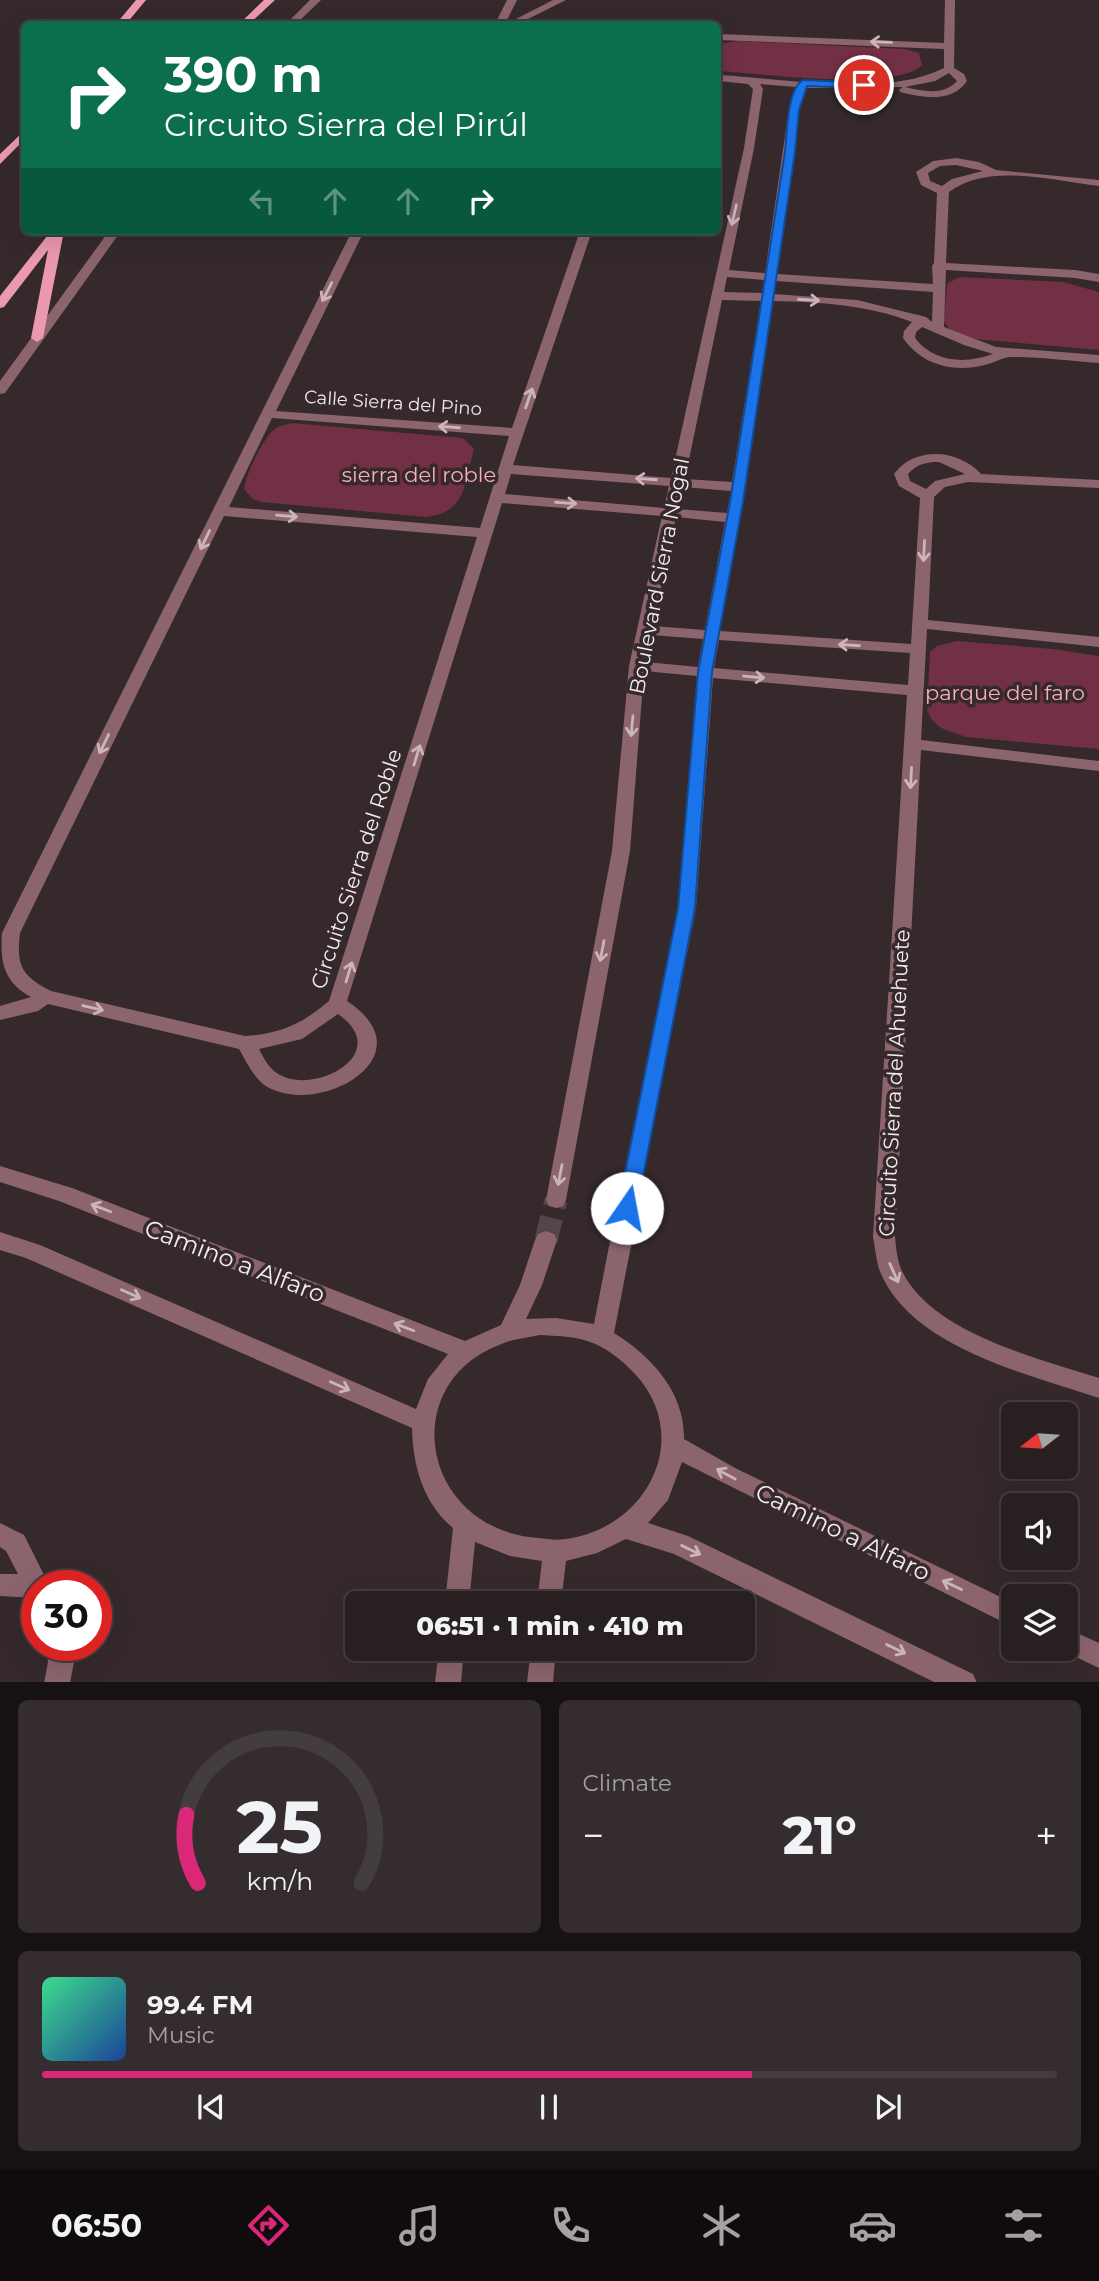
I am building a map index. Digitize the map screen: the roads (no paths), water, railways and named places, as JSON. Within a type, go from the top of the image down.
[{"type":"main road","points":[[124,21],[141,0]]},
{"type":"main road","points":[[247,21],[270,0]]},
{"type":"main road","points":[[0,161],[21,137]]},
{"type":"main road","points":[[0,304],[55,235]]},
{"type":"main road","points":[[37,338],[57,235]]},
{"type":"street","points":[[294,21],[316,0]]},
{"type":"street","points":[[502,21],[512,0]]},
{"type":"street","points":[[517,21],[561,0]]},
{"type":"street","points":[[949,69],[950,0]]},
{"type":"street","points":[[721,37],[949,46]]},
{"type":"street","points":[[721,78],[894,86],[929,94],[953,91],[962,81],[960,76],[949,69]]},
{"type":"street","points":[[894,86],[929,80],[949,69]]},
{"type":"street","name":"Boulevard Sierra Nogal","points":[[555,1200],[621,851],[637,666],[749,148],[758,89],[751,80]]},
{"type":"street","points":[[627,1208],[687,908],[705,672],[738,487],[794,110],[803,83]]},
{"type":"street","points":[[943,191],[925,183],[922,172],[927,167],[956,162],[978,165],[993,173]]},
{"type":"street","points":[[937,327],[943,191],[959,178],[993,173],[1099,183]]},
{"type":"street","points":[[0,390],[113,235]]},
{"type":"street","name":"Circuito Sierra del Roble","points":[[356,235],[6,934],[11,971],[25,986],[46,997],[245,1043],[270,1043],[290,1038],[313,1026],[337,1004],[517,432],[585,235]]},
{"type":"street","points":[[938,266],[1075,274],[1099,278]]},
{"type":"street","points":[[721,273],[893,288],[937,288]]},
{"type":"street","points":[[716,296],[767,297],[876,307],[922,320],[963,340],[1007,352],[1099,359]]},
{"type":"street","points":[[922,320],[910,331],[909,338],[920,352],[931,357],[973,364],[998,358],[1007,352]]},
{"type":"street","name":"Calle Sierra del Pino","points":[[266,414],[517,432]]},
{"type":"street","points":[[976,479],[971,470],[960,463],[937,459],[915,461],[901,474],[904,483],[927,496],[940,484],[976,479],[1099,484]]},
{"type":"street","points":[[506,469],[738,487]]},
{"type":"street","name":"Circuito Sierra del Ahuehuete","points":[[927,496],[884,1237],[890,1269],[906,1297],[930,1320],[958,1337],[1099,1388]]},
{"type":"street","points":[[498,498],[733,518]]},
{"type":"street","points":[[219,511],[487,533]]},
{"type":"street","points":[[920,624],[1099,642]]},
{"type":"street","points":[[644,630],[918,649]]},
{"type":"street","points":[[637,666],[915,691]]},
{"type":"street","points":[[913,744],[1099,765]]},
{"type":"street","points":[[0,1013],[31,1006],[46,997]]},
{"type":"street","points":[[245,1043],[260,1069],[273,1080],[290,1087],[310,1088],[330,1084],[348,1075],[362,1061],[367,1045],[365,1030],[355,1016],[337,1004]]},
{"type":"street","name":"Camino a Alfaro","points":[[0,1174],[65,1194],[468,1352]]},
{"type":"street","points":[[509,1332],[531,1285],[546,1240]]},
{"type":"street","points":[[0,1241],[32,1251],[422,1422]]},
{"type":"street","points":[[602,1337],[620,1246]]},
{"type":"street","points":[[550,1327],[571,1328],[602,1337],[633,1355],[657,1381],[671,1412],[675,1446],[668,1477],[652,1504],[627,1528],[593,1544],[555,1551],[507,1545],[465,1524],[443,1502],[429,1476],[422,1450],[422,1422],[431,1395],[446,1371],[468,1352],[487,1340],[509,1332],[550,1327]]},
{"type":"street","name":"Camino a Alfaro","points":[[675,1446],[727,1475],[1001,1609]]},
{"type":"street","points":[[458,1591],[465,1524]]},
{"type":"street","points":[[627,1528],[679,1544],[964,1682]]},
{"type":"street","points":[[0,1534],[15,1543],[28,1570]]},
{"type":"street","points":[[550,1591],[555,1551]]},
{"type":"street","points":[[0,1585],[21,1586]]},
{"type":"street","points":[[1078,1646],[1099,1656]]},
{"type":"street","points":[[57,1682],[61,1661]]},
{"type":"street","points":[[448,1682],[450,1661]]},
{"type":"street","points":[[540,1682],[542,1661]]},
{"type":"tunnel","points":[[546,1240],[556,1200]]},
{"type":"tunnel","points":[[620,1246],[627,1208]]},
{"type":"park label","name":"sierra del roble","points":[[419,474]]},
{"type":"park label","name":"parque del faro","points":[[1005,692]]}]
